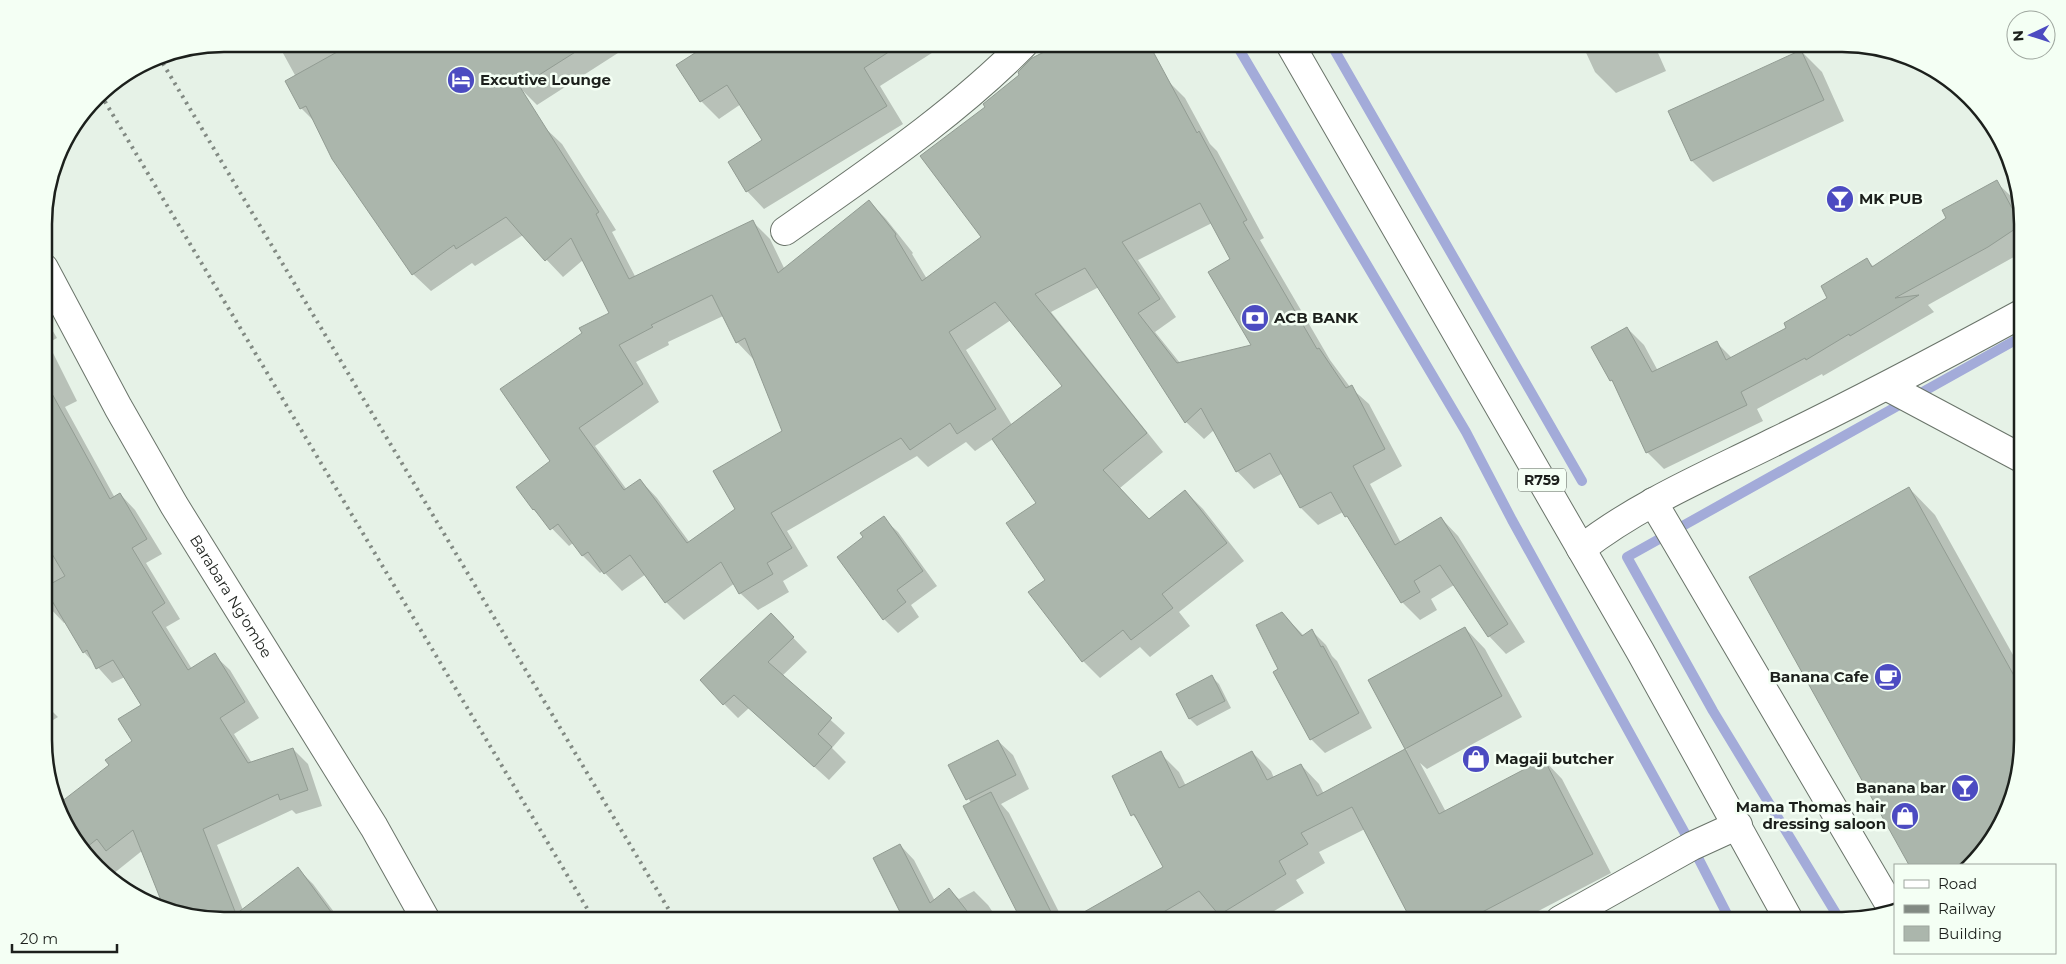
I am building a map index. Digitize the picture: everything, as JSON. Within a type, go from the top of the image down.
[{"type":"street","points":[[785,231],[878,166],[952,110],[1015,52]]},
{"type":"street","name":"R759","points":[[1295,52],[1581,548],[1738,825],[1784,911]]},
{"type":"street","name":"Barabara Ng'ombe","points":[[53,285],[118,407],[174,505],[374,827],[421,912]]},
{"type":"street","points":[[1581,548],[1608,528],[1653,502],[1888,387],[2014,318]]},
{"type":"street","points":[[1888,387],[2014,454]]},
{"type":"street","points":[[1653,502],[1890,905]]},
{"type":"street","points":[[1576,911],[1692,846],[1738,825]]},
{"type":"building","points":[[337,52],[575,52],[520,87],[599,212],[596,214],[629,279],[753,220],[778,273],[869,200],[896,234],[895,236],[922,281],[981,237],[920,156],[985,107],[983,104],[1019,75],[1018,72],[1032,58],[1044,52],[1153,52],[1247,220],[1243,222],[1317,349],[1319,348],[1346,388],[1352,385],[1385,449],[1353,466],[1395,545],[1441,517],[1508,624],[1488,637],[1440,565],[1414,581],[1420,592],[1401,603],[1331,492],[1300,508],[1270,453],[1236,472],[1201,408],[1185,423],[1085,268],[1035,294],[1147,433],[1103,470],[1149,519],[1185,490],[1227,543],[1162,594],[1173,608],[1131,640],[1123,630],[1082,662],[1028,592],[1045,580],[1006,523],[1036,503],[992,439],[1062,386],[995,302],[949,332],[996,409],[957,434],[950,423],[910,450],[901,438],[771,513],[792,548],[767,563],[773,574],[739,594],[721,562],[665,603],[630,555],[604,574],[588,552],[582,556],[558,524],[550,530],[516,487],[550,461],[500,389],[582,333],[579,328],[609,313],[571,238],[545,261],[506,217],[456,249],[454,245],[412,275],[332,159],[306,106],[300,109],[285,81]],"holes":[[[1200,203],[1230,259],[1208,272],[1251,345],[1177,363],[1138,313],[1160,299],[1122,242]],[[712,295],[736,343],[745,338],[782,431],[713,471],[735,509],[687,543],[640,479],[624,490],[579,428],[643,384],[619,345],[653,327],[651,325]]]},
{"type":"building","points":[[696,52],[889,52],[864,68],[887,106],[746,192],[728,162],[762,140],[727,85],[700,102],[676,65]]},
{"type":"building","points":[[1797,52],[1802,52],[1824,100],[1691,161],[1668,111]]},
{"type":"building","points":[[1997,180],[2013,209],[2014,230],[1988,247],[1895,298],[1919,295],[1806,360],[1805,358],[1741,392],[1747,405],[1646,453],[1612,380],[1610,381],[1591,347],[1627,327],[1652,372],[1717,341],[1726,360],[1786,328],[1784,323],[1827,298],[1821,286],[1867,258],[1872,267],[1946,218],[1942,210]]},
{"type":"building","points":[[53,395],[110,499],[120,493],[147,539],[132,548],[165,603],[152,612],[188,670],[215,653],[245,702],[220,718],[248,763],[293,748],[308,790],[280,800],[278,794],[203,829],[235,912],[202,910],[180,906],[160,898],[133,830],[106,851],[97,839],[89,845],[76,826],[64,800],[109,765],[105,760],[132,741],[118,719],[141,705],[113,660],[96,669],[87,650],[83,653],[52,601],[52,583],[65,576],[52,554]]},
{"type":"building","points":[[1909,487],[2014,676],[2014,740],[2008,784],[1990,826],[1978,844],[1960,864],[1908,864],[1749,577]]},
{"type":"building","points":[[884,516],[923,571],[897,590],[906,602],[883,620],[837,557],[863,537],[860,533]]},
{"type":"building","points":[[1282,612],[1302,636],[1312,629],[1359,713],[1310,740],[1273,672],[1278,669],[1256,625]]},
{"type":"building","points":[[771,613],[794,637],[768,662],[832,718],[818,734],[832,747],[814,767],[734,695],[723,705],[700,680]]},
{"type":"building","points":[[1465,627],[1502,696],[1405,749],[1368,680]]},
{"type":"building","points":[[1212,675],[1225,701],[1189,719],[1176,694]]},
{"type":"building","points":[[998,740],[1016,775],[966,800],[948,765]]},
{"type":"building","points":[[1405,749],[1439,814],[1544,759],[1593,854],[1484,911],[1406,911],[1352,807],[1301,833],[1308,844],[1279,861],[1286,874],[1225,911],[1216,911],[1199,891],[1164,911],[1085,911],[1163,867],[1134,814],[1131,816],[1112,776],[1161,751],[1179,788],[1252,751],[1267,780],[1301,764],[1317,796]]},
{"type":"building","points":[[991,792],[1051,911],[1017,912],[963,806]]},
{"type":"building","points":[[900,844],[930,903],[949,888],[967,912],[900,912],[873,858]]},
{"type":"building","points":[[298,867],[331,912],[239,912]]},
{"type":"waterway","points":[[1241,52],[1466,432],[1512,520],[1692,846],[1725,911]]},
{"type":"waterway","points":[[1336,52],[1582,481]]},
{"type":"waterway","points":[[1835,911],[1713,711],[1627,557],[2014,341]]},
{"type":"railway","points":[[163,64],[670,912]]},
{"type":"railway","points":[[105,101],[589,912]]},
{"type":"place","name":"Excutive Lounge","points":[[461,80]]},
{"type":"place","name":"MK PUB","points":[[1840,199]]},
{"type":"place","name":"ACB BANK","points":[[1255,318]]},
{"type":"place","name":"Banana Cafe","points":[[1888,677]]},
{"type":"place","name":"Magaji butcher","points":[[1476,759]]},
{"type":"place","name":"Banana bar","points":[[1965,788]]},
{"type":"place","name":"Mama Thomas hair dressing saloon","points":[[1905,816]]}]
